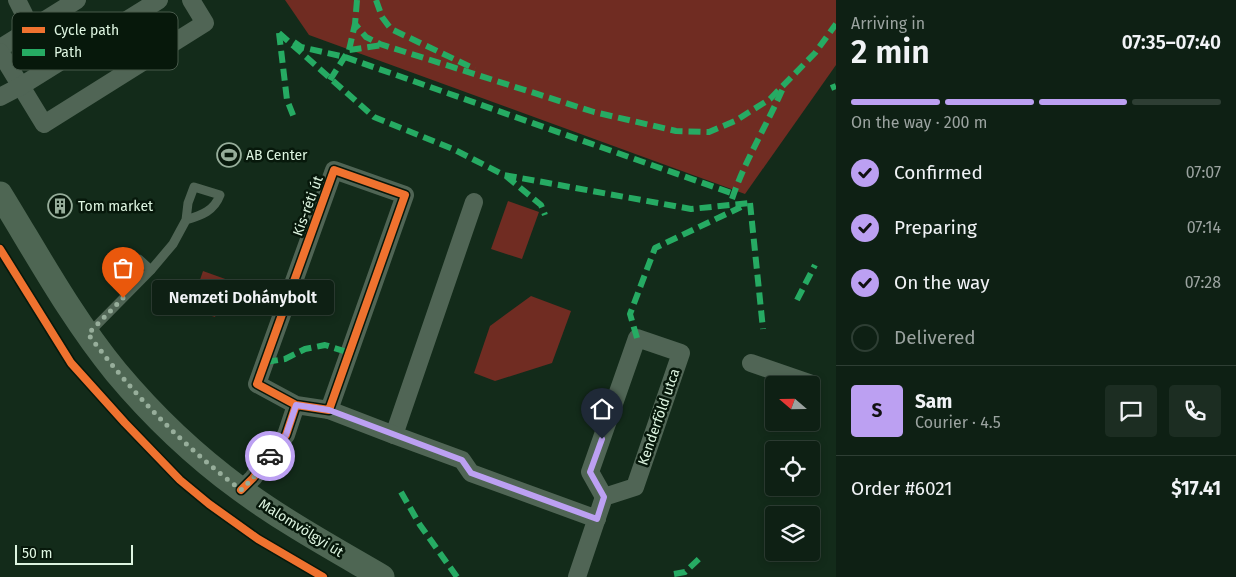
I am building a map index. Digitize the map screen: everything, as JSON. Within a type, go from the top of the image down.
[{"type":"main road","name":"Malomvölgyi út","points":[[0,194],[64,299],[88,334],[117,372],[169,429],[241,490],[287,521],[382,577]]},
{"type":"street","points":[[58,12],[77,0]]},
{"type":"street","points":[[141,12],[160,0]]},
{"type":"street","points":[[178,40],[205,23],[191,0]]},
{"type":"street","points":[[0,48],[12,41]]},
{"type":"street","points":[[0,52],[44,124],[130,70]]},
{"type":"street","points":[[0,97],[47,70]]},
{"type":"street","name":"Kis-réti út","points":[[334,170],[405,195],[329,410],[296,405],[257,384],[334,170]]},
{"type":"street","points":[[394,435],[474,202]]},
{"type":"street","name":"Kenderföld utca","points":[[637,338],[681,353],[635,487],[604,497],[590,472],[637,338]]},
{"type":"street","points":[[751,363],[789,376]]},
{"type":"street","points":[[241,490],[253,478],[286,435],[296,405]]},
{"type":"street","points":[[329,410],[462,460],[471,473],[571,514],[597,519]]},
{"type":"street","points":[[577,577],[604,497]]},
{"type":"lane","points":[[88,334],[151,270],[173,244],[186,220]]},
{"type":"lane","points":[[140,259],[151,270]]},
{"type":"shaded area","points":[[285,0],[836,0],[836,65],[745,194],[309,35]]},
{"type":"shaded area","points":[[508,201],[539,212],[522,259],[491,249]]},
{"type":"shaded area","points":[[203,271],[228,280],[215,317],[190,309]]},
{"type":"shaded area","points":[[531,296],[571,311],[552,363],[495,381],[474,373],[490,326]]},
{"type":"marked path","points":[[357,0],[355,24],[366,37],[380,44],[594,112],[676,131],[709,132],[735,121],[770,99],[815,53],[836,24]]},
{"type":"marked path","points":[[376,0],[382,17],[391,29],[475,69]]},
{"type":"marked path","points":[[349,50],[355,24]]},
{"type":"marked path","points":[[279,33],[374,117],[453,149],[504,175],[691,209],[750,203]]},
{"type":"marked path","points":[[279,33],[287,100],[295,120]]},
{"type":"marked path","points":[[294,42],[301,47],[345,57],[734,194]]},
{"type":"marked path","points":[[330,80],[349,50],[383,45]]},
{"type":"marked path","points":[[831,88],[836,86]]},
{"type":"marked path","points":[[732,199],[743,170],[783,88]]},
{"type":"marked path","points":[[506,176],[541,205],[545,215]]},
{"type":"marked path","points":[[750,203],[763,329]]},
{"type":"marked path","points":[[637,338],[630,314],[655,248],[741,207]]},
{"type":"marked path","points":[[797,300],[815,265]]},
{"type":"marked path","points":[[266,362],[285,359],[305,349],[325,345],[350,353]]},
{"type":"marked path","points":[[401,492],[420,525],[457,577]]},
{"type":"marked path","points":[[674,574],[685,572],[700,558]]},
{"type":"cycle path","points":[[241,490],[253,478],[286,435],[296,405],[257,384],[334,170],[405,195],[329,410],[296,405]]},
{"type":"cycle path","points":[[0,249],[71,363],[180,480],[209,504],[258,539],[323,577]]},
{"type":"way so far","points":[[123,298],[88,334],[117,372],[169,429],[241,490],[270,456]]},
{"type":"place","name":"AB Center","points":[[229,155]]},
{"type":"place","name":"Tom market","points":[[60,206]]},
{"type":"place","name":"Nemzeti Dohánybolt","points":[[123,298]]},
{"type":"route","points":[[270,456],[286,435],[296,405],[329,410],[462,460],[471,473],[597,519],[604,497],[590,472],[602,439]]}]
